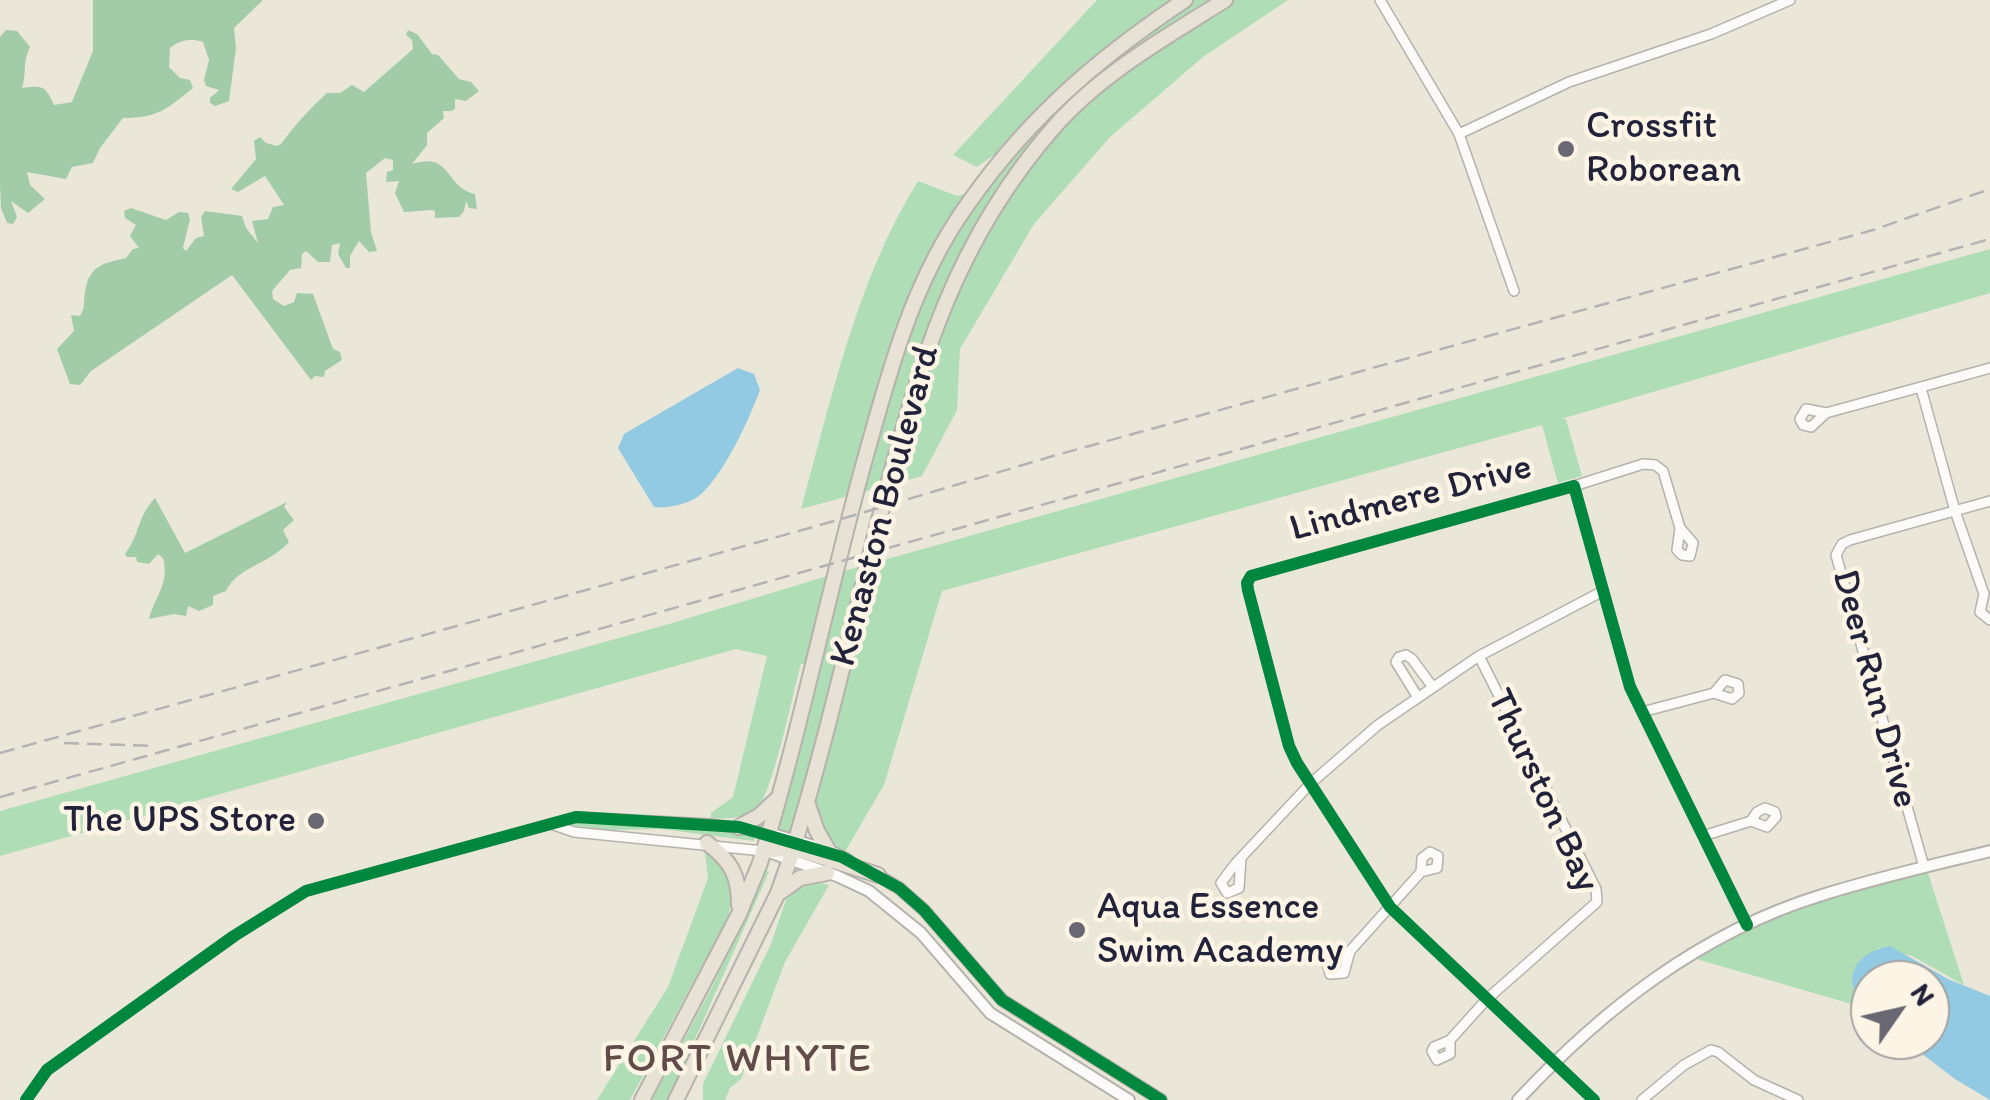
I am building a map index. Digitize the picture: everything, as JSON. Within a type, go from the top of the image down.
[{"type":"main road","name":"Kenaston Boulevard","points":[[642,1100],[739,914],[769,833],[889,367],[926,277],[956,222],[1019,137],[1064,90],[1185,0]]},
{"type":"main road","name":"Kenaston Boulevard","points":[[676,1100],[778,893],[793,850],[918,372],[954,280],[987,218],[1056,124],[1096,88],[1168,35],[1225,0]]},
{"type":"main road","points":[[738,826],[760,816],[777,798]]},
{"type":"main road","points":[[807,802],[816,832],[828,850]]},
{"type":"main road","points":[[707,843],[734,868],[739,914]]},
{"type":"main road","points":[[763,850],[793,850],[878,876]]},
{"type":"main road","points":[[778,893],[800,878],[827,872]]},
{"type":"street","points":[[1380,0],[1459,134],[1514,291]]},
{"type":"street","points":[[1459,134],[1570,82],[1711,34],[1790,0]]},
{"type":"street","points":[[1826,413],[1990,368]]},
{"type":"street","points":[[1921,388],[1955,511],[1987,596],[1980,612],[1990,620]]},
{"type":"street","points":[[1574,486],[1643,464],[1655,465],[1665,476],[1680,528]]},
{"type":"street","name":"Lindmere Drive","points":[[1311,783],[1296,763],[1284,729],[1248,590],[1251,576],[1574,486],[1630,688],[1748,925]]},
{"type":"street","name":"Deer Run Drive","points":[[1924,868],[1836,555],[1842,544],[1850,540],[1990,501]]},
{"type":"street","points":[[1241,858],[1311,783],[1417,696],[1479,656],[1603,590]]},
{"type":"street","name":"Thurston Bay","points":[[1479,656],[1598,895],[1596,905],[1487,999]]},
{"type":"street","points":[[1417,696],[1398,670],[1399,657],[1412,658],[1432,686]]},
{"type":"street","points":[[1642,712],[1714,693]]},
{"type":"street","points":[[1311,783],[1390,906],[1594,1100]]},
{"type":"street","points":[[26,1100],[47,1070],[234,936],[306,891],[506,833],[576,817],[738,826],[769,833],[827,872],[869,891],[921,934],[990,1013],[1129,1100]]},
{"type":"street","points":[[1703,836],[1751,821]]},
{"type":"street","points":[[551,824],[574,832],[763,850]]},
{"type":"street","points":[[793,850],[828,850],[878,876],[924,910],[1002,1000],[1161,1100]]},
{"type":"street","points":[[1518,1100],[1624,998],[1686,956],[1748,925],[1817,896],[1988,851],[1990,864]]},
{"type":"street","points":[[1350,951],[1421,872]]},
{"type":"street","points":[[1450,1040],[1487,999]]},
{"type":"street","points":[[1642,1100],[1711,1050],[1754,1080],[1798,1100]]},
{"type":"green space","points":[[93,0],[263,0],[234,28],[236,48],[229,101],[215,106],[210,103],[219,90],[206,86],[204,80],[209,60],[203,42],[178,43],[170,48],[169,67],[180,78],[190,80],[193,88],[161,111],[123,118],[93,163],[72,167],[66,179],[27,172],[30,185],[45,199],[28,213],[11,201],[17,217],[13,224],[7,223],[1,208],[0,185],[0,37],[6,30],[17,31],[30,47],[22,88],[42,88],[54,105],[72,102],[93,51]]},
{"type":"green space","points":[[1097,0],[1288,0],[1203,57],[1110,137],[1034,224],[960,349],[957,410],[922,476],[801,509],[862,299],[896,219],[918,181],[957,196],[978,191],[1015,140],[977,167],[953,155]]},
{"type":"green space","points":[[408,30],[417,34],[459,79],[471,82],[479,91],[466,101],[455,99],[455,109],[443,111],[444,118],[427,133],[427,145],[412,164],[425,161],[442,166],[458,185],[475,194],[477,209],[469,208],[466,201],[459,217],[435,218],[432,210],[404,212],[395,193],[399,181],[386,182],[387,172],[393,170],[393,160],[385,158],[366,173],[371,232],[377,251],[369,252],[359,241],[350,256],[350,268],[346,268],[338,254],[340,243],[332,245],[330,262],[318,262],[306,251],[301,268],[290,270],[272,291],[273,299],[284,306],[294,302],[297,293],[313,294],[333,349],[340,352],[342,360],[325,371],[324,377],[311,380],[232,275],[91,371],[80,385],[70,384],[57,349],[74,331],[71,315],[82,313],[90,276],[99,267],[126,258],[139,248],[130,236],[136,225],[125,218],[124,211],[131,208],[166,220],[179,212],[188,213],[183,248],[186,251],[196,238],[204,236],[201,217],[205,211],[242,216],[258,243],[252,221],[268,219],[273,207],[284,205],[265,176],[238,192],[231,189],[256,159],[254,141],[260,137],[266,143],[281,144],[327,93],[340,93],[352,85],[364,92],[413,49],[412,40],[406,35]]},
{"type":"green space","points":[[1990,249],[1990,293],[1561,419],[1566,419],[1582,476],[1558,483],[1542,425],[942,591],[884,785],[842,857],[828,850],[807,804],[796,841],[769,833],[810,665],[801,664],[763,799],[747,814],[711,818],[711,813],[733,797],[767,656],[736,649],[0,856],[0,811]]},
{"type":"green space","points":[[155,498],[185,553],[287,502],[284,507],[294,520],[283,530],[289,542],[238,576],[226,591],[213,596],[213,605],[199,611],[188,606],[186,616],[149,619],[163,582],[163,558],[158,554],[149,564],[125,554]]},
{"type":"green space","points":[[613,820],[739,831],[755,836],[754,841],[661,829],[612,830],[569,825],[577,821]]},
{"type":"green space","points":[[705,853],[722,865],[731,880],[727,919],[630,1100],[597,1100],[668,987],[708,878]]},
{"type":"green space","points":[[1926,867],[1964,985],[1950,977],[1950,960],[1919,960],[1878,948],[1874,960],[1850,960],[1850,1004],[1686,956],[1817,896]]},
{"type":"green space","points":[[766,870],[769,872],[668,1100],[652,1100],[713,985]]},
{"type":"green space","points":[[799,884],[802,887],[829,885],[785,962],[741,1079],[730,1088],[725,1100],[703,1100],[703,1084],[771,944],[787,897]]},
{"type":"water","points":[[738,368],[754,374],[760,390],[727,460],[696,498],[678,505],[654,507],[618,448],[624,434]]},
{"type":"water","points":[[1890,946],[1915,960],[1861,960]]},
{"type":"water","points":[[1950,980],[1990,996],[1990,1100],[1930,1060],[1950,1060]]},
{"type":"railway","points":[[0,753],[1873,230],[1990,189]]},
{"type":"railway","points":[[0,797],[1990,239]]},
{"type":"railway","points":[[64,743],[154,746]]},
{"type":"cycle path","points":[[1594,1100],[1390,907],[1289,746],[1248,590],[1251,576],[1574,486],[1630,687],[1747,925]]},
{"type":"cycle path","points":[[26,1100],[47,1070],[234,936],[306,891],[576,817],[739,827],[842,857],[899,888],[924,910],[1002,1000],[1161,1100]]},
{"type":"place","name":"Crossfit Roborean","points":[[1566,149]]},
{"type":"place","name":"The UPS Store","points":[[316,821]]},
{"type":"place","name":"Aqua Essence Swim Academy","points":[[1077,930]]},
{"type":"district","name":"FORT WHYTE","points":[[738,1060]]}]
